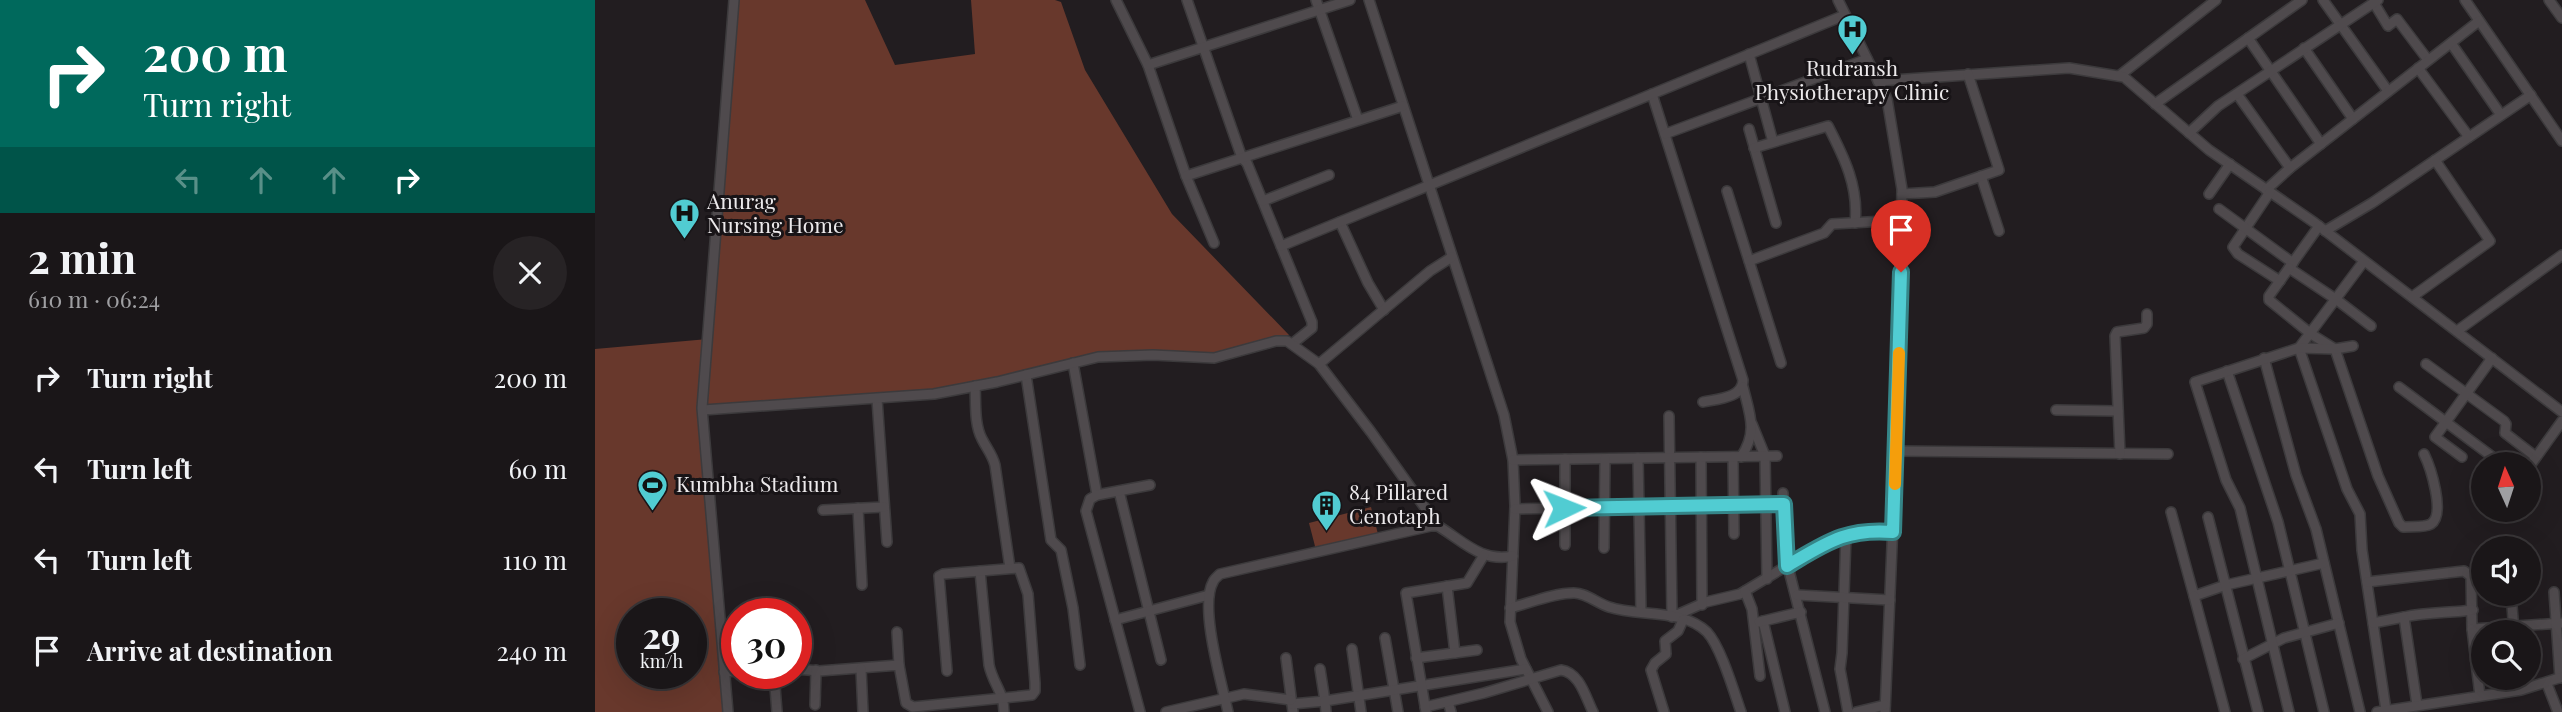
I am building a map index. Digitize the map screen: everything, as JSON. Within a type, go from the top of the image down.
[{"type":"street","points":[[721,635],[703,410],[734,0]]},
{"type":"street","points":[[1116,0],[1148,65],[1186,176],[1214,243]]},
{"type":"street","points":[[1187,0],[1242,158],[1247,163],[1312,322],[1311,328],[1292,344]]},
{"type":"street","points":[[1148,65],[1318,5],[1350,0]]},
{"type":"street","points":[[1369,0],[1504,415],[1513,460],[1515,509],[1510,622],[1528,674],[1548,712]]},
{"type":"street","points":[[1838,0],[1887,99],[1902,194],[1896,451],[1885,709],[1856,712]]},
{"type":"street","points":[[2119,76],[2216,0]]},
{"type":"street","points":[[2155,104],[2302,0]]},
{"type":"street","points":[[2323,0],[2388,91]]},
{"type":"street","points":[[2465,0],[2562,141]]},
{"type":"street","points":[[2549,0],[2562,18]]},
{"type":"street","points":[[2189,133],[2218,106],[2376,2],[2388,26],[2397,19],[2428,60]]},
{"type":"street","points":[[1318,5],[1359,120]]},
{"type":"street","points":[[1281,246],[1845,15]]},
{"type":"street","points":[[2280,281],[2234,251],[2234,244],[2268,191],[2290,168],[2479,21]]},
{"type":"street","points":[[2248,37],[2321,144]]},
{"type":"street","points":[[2451,43],[2501,115]]},
{"type":"street","points":[[2304,48],[2353,119]]},
{"type":"street","points":[[1749,54],[1773,142]]},
{"type":"street","points":[[1665,134],[1867,59]]},
{"type":"street","points":[[1878,81],[2069,68],[2124,77],[2189,133],[2560,407]]},
{"type":"street","points":[[2418,68],[2469,137]]},
{"type":"street","points":[[1902,194],[1935,192],[1999,170],[1968,74]]},
{"type":"street","points":[[1652,94],[1743,380],[1752,424],[1765,456],[1767,579]]},
{"type":"street","points":[[2237,94],[2290,168]]},
{"type":"street","points":[[2424,454],[2431,468],[2437,513],[2429,525],[2403,527],[2378,476],[2335,349],[2271,304],[2269,296],[2322,229],[2435,160],[2531,95]]},
{"type":"street","points":[[1186,176],[1403,106]]},
{"type":"street","points":[[1754,148],[1828,126],[1848,165],[1852,180],[1855,223]]},
{"type":"street","points":[[1749,130],[1776,223]]},
{"type":"street","points":[[2412,297],[2490,241],[2435,160]]},
{"type":"street","points":[[2209,194],[2230,164]]},
{"type":"street","points":[[1262,201],[1329,176]]},
{"type":"street","points":[[1981,176],[1999,232]]},
{"type":"street","points":[[1727,191],[1781,363]]},
{"type":"street","points":[[2219,209],[2371,326]]},
{"type":"street","points":[[1749,261],[1824,233],[1832,224],[1902,220]]},
{"type":"street","points":[[1340,222],[1368,283],[1384,310]]},
{"type":"street","points":[[2457,331],[2562,255]]},
{"type":"street","points":[[1319,364],[1430,271],[1452,257]]},
{"type":"street","points":[[2299,348],[2364,261]]},
{"type":"street","points":[[2120,454],[2115,336],[2117,332],[2144,328],[2147,314]]},
{"type":"street","points":[[703,410],[934,394],[1115,356],[1214,358],[1276,341],[1287,341],[1319,364],[1437,526],[1473,551],[1501,559],[1513,556]]},
{"type":"street","points":[[2289,712],[2240,508],[2226,481],[2195,383],[2299,348],[2335,349],[2353,346]]},
{"type":"street","points":[[2299,348],[2347,489],[2360,514],[2382,711],[2424,707],[2521,690]]},
{"type":"street","points":[[2264,358],[2324,563],[2360,712]]},
{"type":"street","points":[[2462,457],[2435,438],[2492,358]]},
{"type":"street","points":[[1073,363],[1097,495]]},
{"type":"street","points":[[2426,364],[2504,421],[2505,433],[2530,452]]},
{"type":"street","points":[[2227,371],[2235,389],[2258,468],[2268,488],[2324,712]]},
{"type":"street","points":[[1026,375],[1048,526],[1051,540],[1061,550],[1073,608],[1080,665]]},
{"type":"street","points":[[975,386],[981,438],[991,451],[995,465],[1010,568]]},
{"type":"street","points":[[1703,402],[1729,396],[1743,387]]},
{"type":"street","points":[[2399,387],[2486,452]]},
{"type":"street","points":[[877,398],[887,542]]},
{"type":"street","points":[[2056,410],[2118,411]]},
{"type":"street","points":[[1669,416],[1672,617]]},
{"type":"street","points":[[2540,452],[2562,421]]},
{"type":"street","points":[[1734,534],[1733,504],[1737,457],[1751,440],[1752,424]]},
{"type":"street","points":[[1896,451],[2168,454]]},
{"type":"street","points":[[1513,460],[1777,456]]},
{"type":"street","points":[[1701,457],[1702,605]]},
{"type":"street","points":[[1638,458],[1641,612]]},
{"type":"street","points":[[1604,548],[1605,459]]},
{"type":"street","points":[[1565,460],[1565,545]]},
{"type":"street","points":[[1140,712],[1086,511],[1090,499],[1097,495],[1150,485]]},
{"type":"street","points":[[1119,491],[1161,660]]},
{"type":"street","points":[[1783,493],[1787,566],[1797,596],[1825,712]]},
{"type":"street","points":[[1515,509],[1784,504]]},
{"type":"street","points":[[823,510],[884,507]]},
{"type":"street","points":[[858,508],[862,585]]},
{"type":"street","points":[[2171,512],[2224,712]]},
{"type":"street","points":[[2208,517],[2257,712]]},
{"type":"street","points":[[1228,712],[1211,641],[1209,595],[1212,583],[1220,574],[1437,526]]},
{"type":"street","points":[[1672,617],[1745,591],[1828,541],[1869,530],[1893,532]]},
{"type":"street","points":[[1846,535],[1840,669],[1848,712]]},
{"type":"street","points":[[1484,555],[1467,583],[1406,593],[1425,709],[1528,674]]},
{"type":"street","points":[[2194,596],[2226,585],[2324,563]]},
{"type":"street","points":[[897,632],[898,665],[909,706],[1032,695],[1035,691],[1028,594],[1019,568],[943,573],[939,576],[947,671]]},
{"type":"street","points":[[980,571],[989,665],[993,680],[1004,698],[1004,712]]},
{"type":"street","points":[[2367,582],[2464,571],[2471,576],[2472,620]]},
{"type":"street","points":[[1447,586],[1455,653]]},
{"type":"street","points":[[1745,591],[1758,622],[1785,712]]},
{"type":"street","points":[[2541,685],[2561,678],[2559,623],[2554,592]]},
{"type":"street","points":[[1510,608],[1578,593],[1610,607],[1672,617],[1698,625],[1710,635],[1741,712]]},
{"type":"street","points":[[1115,620],[1209,595]]},
{"type":"street","points":[[1797,596],[1890,600]]},
{"type":"street","points":[[2373,623],[2428,612],[2473,610]]},
{"type":"street","points":[[1758,622],[1801,612]]},
{"type":"street","points":[[2403,617],[2424,707]]},
{"type":"street","points":[[1664,712],[1651,670],[1666,654],[1665,641],[1678,631],[1683,620]]},
{"type":"street","points":[[1758,622],[1760,676]]},
{"type":"street","points":[[2243,659],[2273,643],[2339,623]]},
{"type":"street","points":[[2541,625],[2559,623]]},
{"type":"street","points":[[1385,638],[1398,712]]},
{"type":"street","points":[[1352,649],[1360,712]]},
{"type":"street","points":[[1416,658],[1477,650]]},
{"type":"street","points":[[1286,658],[1292,705]]},
{"type":"street","points":[[812,670],[898,665]]},
{"type":"street","points":[[1320,668],[1326,712]]},
{"type":"street","points":[[860,669],[863,712]]},
{"type":"street","points":[[815,705],[816,670]]},
{"type":"street","points":[[1166,712],[1255,694],[1292,705],[1560,670],[1572,673],[1593,712]]},
{"type":"street","points":[[2547,684],[2558,712]]},
{"type":"street","points":[[726,689],[728,712]]},
{"type":"street","points":[[775,689],[777,712]]},
{"type":"street","points":[[2479,690],[2480,696]]},
{"type":"street","points":[[1448,702],[1451,712]]},
{"type":"shaded area","points":[[734,0],[865,0],[895,65],[975,54],[971,0],[1061,2],[1085,70],[1172,214],[1289,335],[1248,350],[1204,359],[1144,353],[913,395],[703,408],[721,627],[721,689],[726,689],[728,712],[595,712],[595,349],[708,339]]},
{"type":"shaded area","points":[[1371,507],[1378,534],[1316,550],[1309,523]]},
{"type":"slow traffic","points":[[1895,484],[1899,353]]},
{"type":"place","name":"Rudransh Physiotherapy Clinic","points":[[1852,56]]},
{"type":"place","name":"Anurag Nursing Home","points":[[684,241]]},
{"type":"place","name":"Kumbha Stadium","points":[[653,512]]},
{"type":"place","name":"84 Pillared Cenotaph","points":[[1326,532]]},
{"type":"route","points":[[1564,508],[1784,504],[1787,566],[1828,541],[1869,530],[1893,532],[1901,272]]}]
